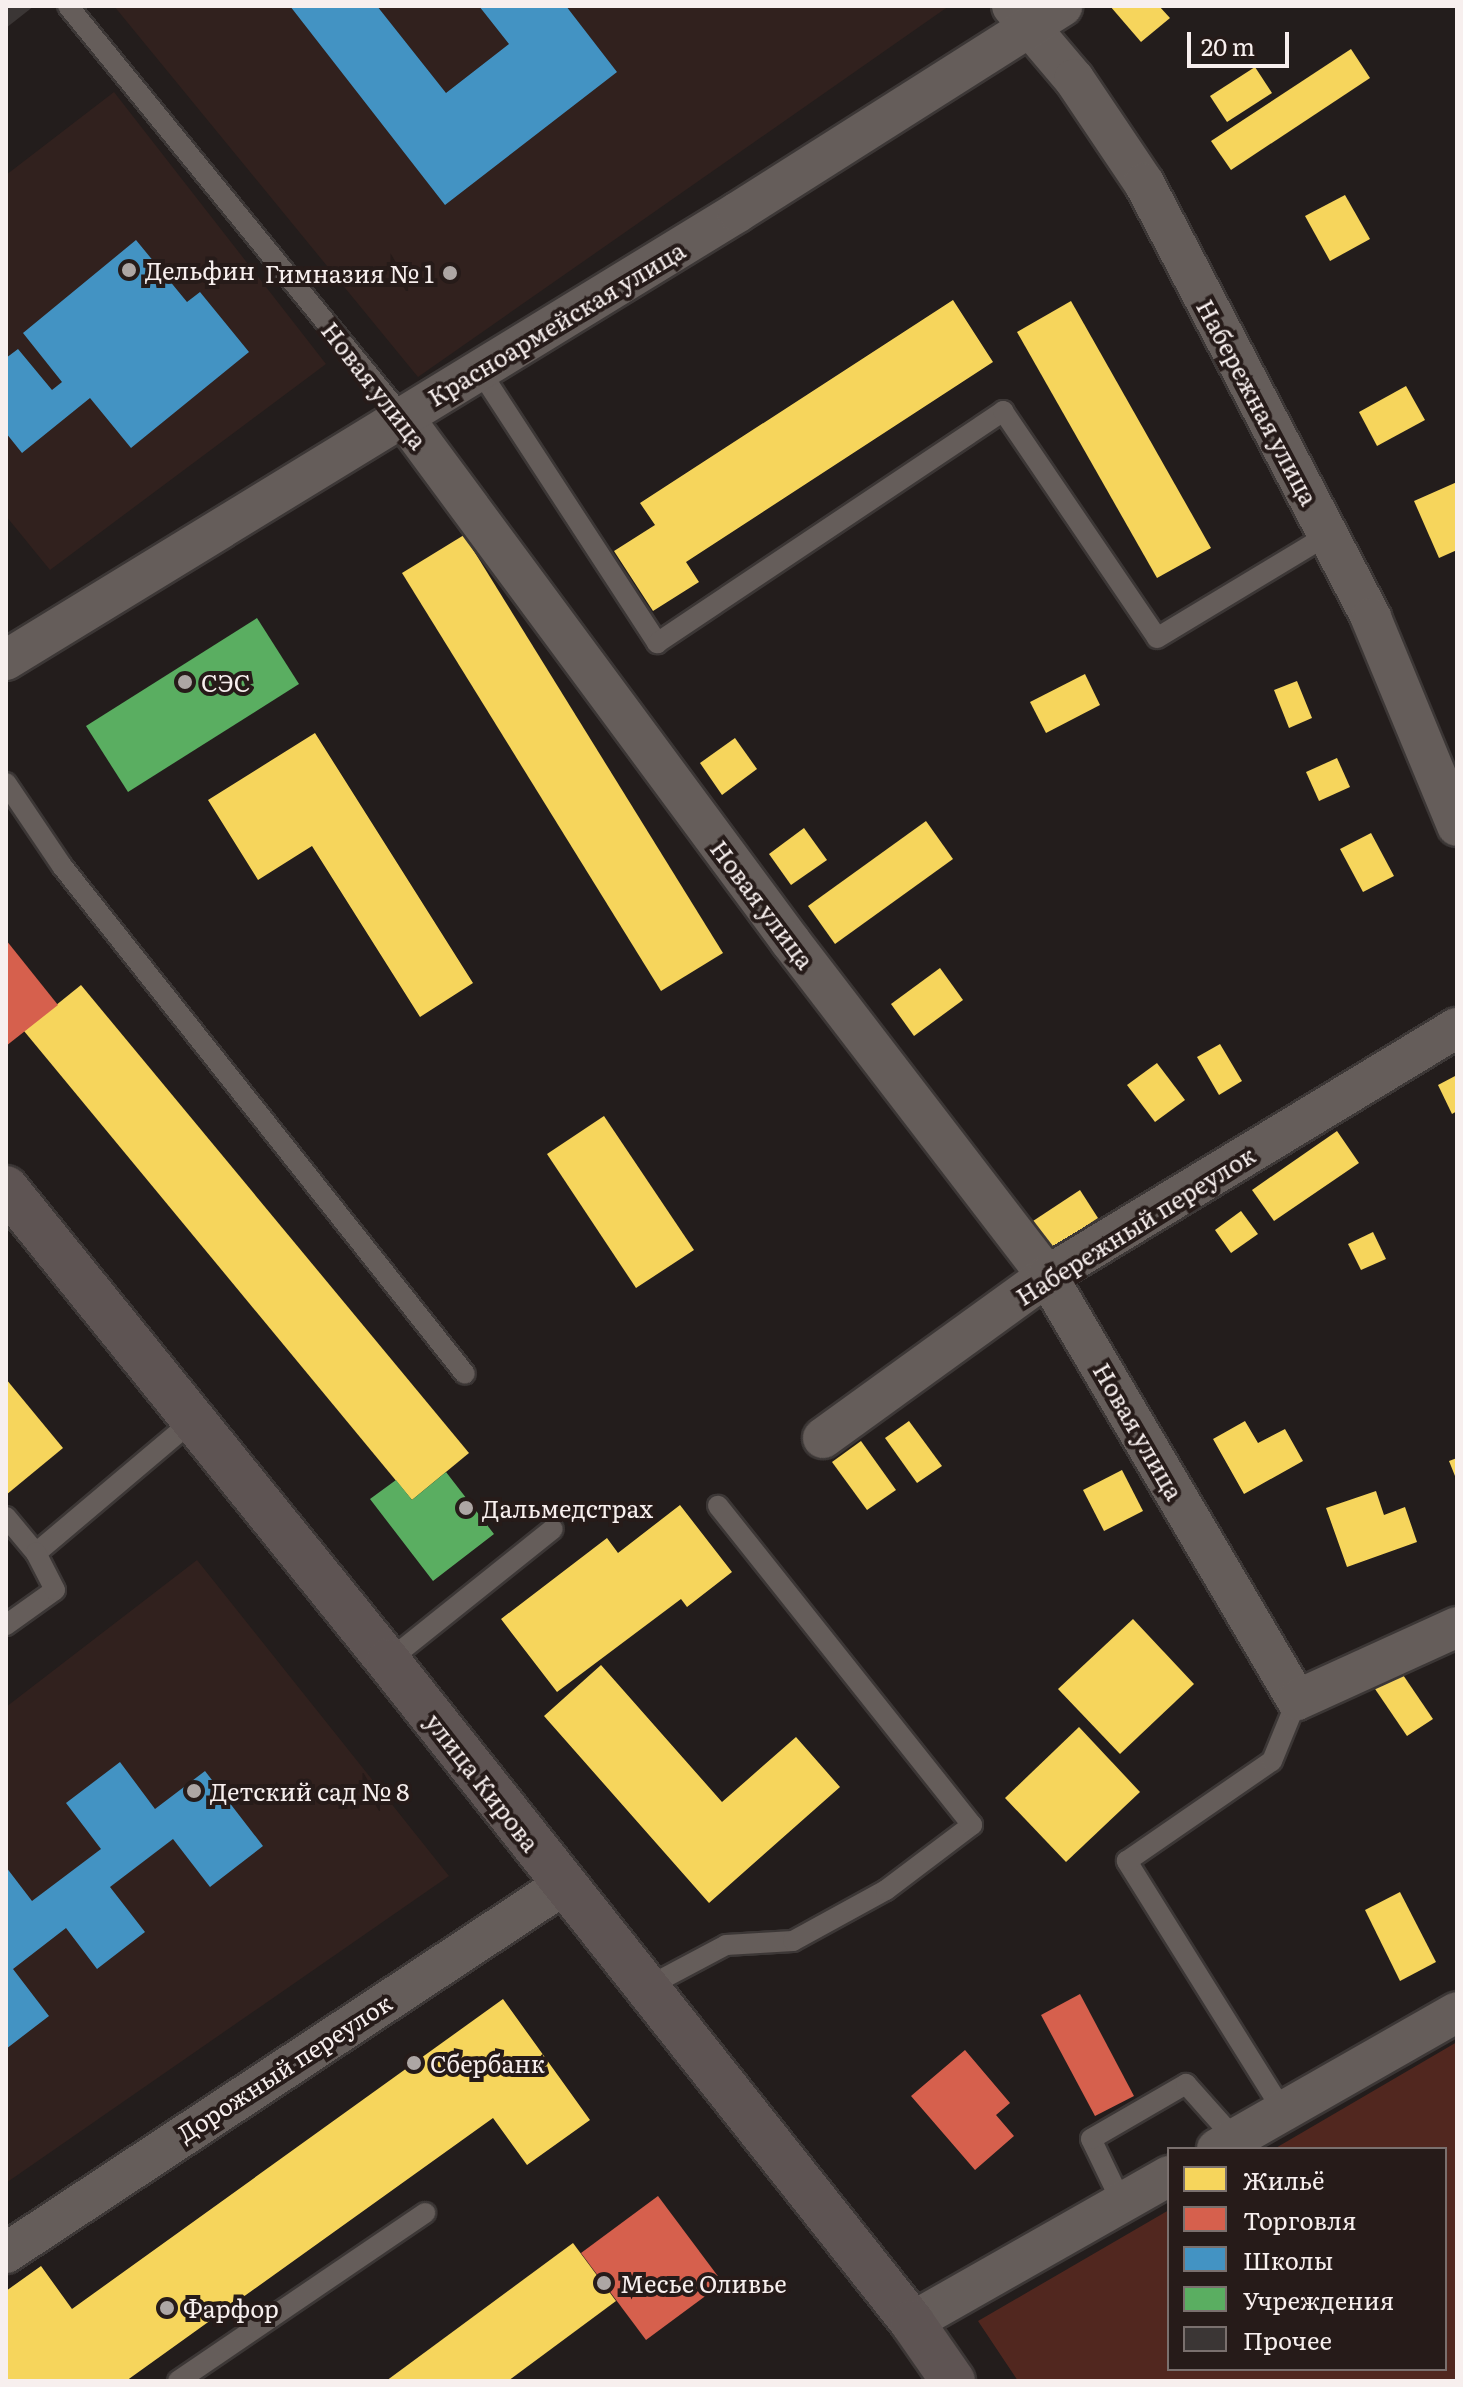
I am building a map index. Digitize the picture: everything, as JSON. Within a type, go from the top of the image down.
[{"type":"main road","name":"улица Кирова","points":[[6,1188],[647,1987],[912,2322],[953,2381]]},
{"type":"street","name":"Красноармейская улица","points":[[6,660],[480,371],[1034,13]]},
{"type":"street","name":"Набережная улица","points":[[1034,13],[1144,183],[1328,535],[1371,618],[1457,826]]},
{"type":"street","name":"Новая улица","points":[[403,417],[791,942],[1047,1276],[1297,1700]]},
{"type":"street","name":"Набережный переулок","points":[[823,1438],[1047,1276],[1457,1028]]},
{"type":"street","points":[[1297,1700],[1457,1627]]},
{"type":"street","name":"Дорожный переулок","points":[[6,2253],[565,1884]]},
{"type":"street","points":[[1226,2144],[1457,2012]]},
{"type":"street","points":[[912,2322],[1167,2177]]},
{"type":"lane","name":"Новая улица","points":[[68,6],[403,417]]},
{"type":"lane","points":[[480,371],[657,643],[1003,411],[1157,638],[1328,535]]},
{"type":"lane","points":[[6,783],[62,866],[465,1374]]},
{"type":"lane","points":[[36,1553],[192,1421]]},
{"type":"lane","points":[[647,1987],[726,1945],[793,1941],[886,1890],[972,1825],[718,1506]]},
{"type":"lane","points":[[6,1517],[36,1553],[55,1590],[6,1625]]},
{"type":"lane","points":[[388,1661],[553,1529]]},
{"type":"lane","points":[[1283,2111],[1127,1861],[1272,1761],[1297,1700]]},
{"type":"lane","points":[[1122,2203],[1091,2139],[1186,2084],[1226,2144]]},
{"type":"lane","points":[[178,2381],[425,2213]]},
{"type":"shaded area","name":"Гимназия № 1","points":[[114,6],[949,6],[418,377]]},
{"type":"shaded area","name":"Дельфин","points":[[114,92],[326,364],[50,570],[6,516],[6,175]]},
{"type":"shaded area","name":"Детский сад № 8","points":[[197,1560],[449,1876],[6,2183],[6,1707]]},
{"type":"shaded area","points":[[1457,2042],[1457,2381],[1018,2381],[978,2321],[1167,2211],[1167,2371],[1447,2371],[1447,2147],[1277,2147]]},
{"type":"building: Жильё","points":[[1110,6],[1159,6],[1170,18],[1141,42]]},
{"type":"building: Жильё","points":[[1351,49],[1370,78],[1231,170],[1211,141]]},
{"type":"building: Жильё","points":[[1255,67],[1272,93],[1227,122],[1210,96]]},
{"type":"building: Жильё","points":[[1345,195],[1370,239],[1330,261],[1305,216]]},
{"type":"building: Жильё","points":[[953,300],[993,362],[686,562],[699,582],[653,611],[614,551],[655,525],[640,503]]},
{"type":"building: Жильё","points":[[1071,301],[1211,548],[1157,578],[1017,332]]},
{"type":"building: Жильё","points":[[1406,386],[1425,420],[1377,446],[1359,412]]},
{"type":"building: Жильё","points":[[1457,482],[1457,550],[1439,558],[1414,501]]},
{"type":"building: Жильё","points":[[464,535],[723,953],[661,991],[402,573]]},
{"type":"building: Жильё","points":[[1085,674],[1100,705],[1046,733],[1030,702]]},
{"type":"building: Жильё","points":[[1297,681],[1312,718],[1289,728],[1274,690]]},
{"type":"building: Жильё","points":[[315,733],[473,983],[420,1017],[312,846],[258,880],[208,800]]},
{"type":"building: Жильё","points":[[735,738],[757,769],[722,795],[700,763]]},
{"type":"building: Жильё","points":[[1337,758],[1350,787],[1319,801],[1306,772]]},
{"type":"building: Жильё","points":[[926,821],[953,859],[835,944],[808,906]]},
{"type":"building: Жильё","points":[[804,828],[827,860],[791,885],[769,854]]},
{"type":"building: Жильё","points":[[1371,833],[1394,876],[1363,892],[1340,849]]},
{"type":"building: Жильё","points":[[940,968],[963,1000],[914,1036],[891,1004]]},
{"type":"building: Жильё","points":[[81,985],[469,1453],[412,1500],[24,1031]]},
{"type":"building: Жильё","points":[[1220,1044],[1242,1081],[1219,1095],[1197,1057]]},
{"type":"building: Жильё","points":[[1157,1063],[1185,1100],[1155,1122],[1127,1085]]},
{"type":"building: Жильё","points":[[1457,1075],[1457,1111],[1452,1114],[1438,1085]]},
{"type":"building: Жильё","points":[[604,1116],[694,1250],[636,1288],[547,1154]]},
{"type":"building: Жильё","points":[[1337,1131],[1359,1163],[1274,1221],[1252,1190]]},
{"type":"building: Жильё","points":[[1080,1190],[1098,1218],[1051,1249],[1033,1221]]},
{"type":"building: Жильё","points":[[1241,1211],[1258,1234],[1231,1253],[1215,1230]]},
{"type":"building: Жильё","points":[[1373,1232],[1386,1259],[1361,1270],[1348,1244]]},
{"type":"building: Жильё","points":[[6,1379],[63,1448],[6,1495]]},
{"type":"building: Жильё","points":[[909,1421],[942,1466],[917,1483],[885,1438]]},
{"type":"building: Жильё","points":[[1245,1421],[1258,1443],[1285,1429],[1303,1461],[1244,1494],[1213,1439]]},
{"type":"building: Жильё","points":[[861,1441],[896,1490],[867,1510],[832,1462]]},
{"type":"building: Жильё","points":[[1457,1458],[1457,1481],[1449,1461]]},
{"type":"building: Жильё","points":[[1122,1470],[1143,1511],[1104,1531],[1083,1490]]},
{"type":"building: Жильё","points":[[1376,1491],[1384,1515],[1405,1507],[1417,1542],[1347,1567],[1326,1508]]},
{"type":"building: Жильё","points":[[680,1505],[732,1572],[687,1607],[681,1599],[557,1692],[501,1619],[607,1538],[618,1553]]},
{"type":"building: Жильё","points":[[1133,1619],[1194,1684],[1120,1754],[1058,1689]]},
{"type":"building: Жильё","points":[[601,1665],[722,1802],[796,1737],[840,1787],[709,1903],[544,1716]]},
{"type":"building: Жильё","points":[[1399,1669],[1433,1719],[1407,1736],[1373,1686]]},
{"type":"building: Жильё","points":[[1079,1727],[1140,1792],[1066,1862],[1005,1798]]},
{"type":"building: Жильё","points":[[1400,1892],[1436,1962],[1400,1981],[1365,1910]]},
{"type":"building: Жильё","points":[[503,1999],[590,2120],[527,2165],[493,2118],[126,2381],[6,2381],[6,2291],[41,2266],[72,2309]]},
{"type":"building: Жильё","points":[[573,2243],[616,2301],[508,2381],[386,2381]]},
{"type":"building: Торговля","points":[[6,940],[58,1005],[6,1046]]},
{"type":"building: Торговля","points":[[1080,1994],[1134,2096],[1095,2116],[1041,2015]]},
{"type":"building: Торговля","points":[[965,2050],[1010,2103],[996,2115],[1014,2136],[975,2170],[911,2096]]},
{"type":"building: Торговля","points":[[658,2196],[723,2283],[646,2340],[581,2253]]},
{"type":"building: Школы","points":[[290,6],[377,6],[446,93],[509,44],[479,6],[566,6],[617,72],[445,205]]},
{"type":"building: Школы","points":[[136,240],[187,302],[200,292],[249,352],[131,448],[90,398],[22,453],[6,433],[6,358],[18,349],[52,390],[62,382],[23,333]]},
{"type":"building: Школы","points":[[120,1762],[155,1809],[205,1771],[263,1846],[210,1887],[173,1839],[110,1887],[145,1932],[97,1969],[66,1928],[13,1969],[49,2016],[6,2049],[6,1867],[32,1901],[101,1849],[66,1803]]},
{"type":"building: Учреждения","points":[[257,618],[299,684],[128,792],[86,726]]},
{"type":"building: Учреждения","points":[[446,1472],[494,1534],[433,1581],[370,1499],[396,1480],[412,1500]]},
{"type":"building: Прочее","points":[[6,6],[34,6],[6,28]]},
{"type":"place","name":"Дельфин","points":[[129,270]]},
{"type":"place","name":"Гимназия № 1","points":[[450,273]]},
{"type":"place","name":"СЭС","points":[[185,682]]},
{"type":"place","name":"Дальмедстрах","points":[[466,1508]]},
{"type":"place","name":"Детский сад № 8","points":[[194,1791]]},
{"type":"place","name":"Сбербанк","points":[[414,2063]]},
{"type":"place","name":"Месье Оливье","points":[[604,2283]]},
{"type":"place","name":"Фарфор","points":[[167,2308]]}]
